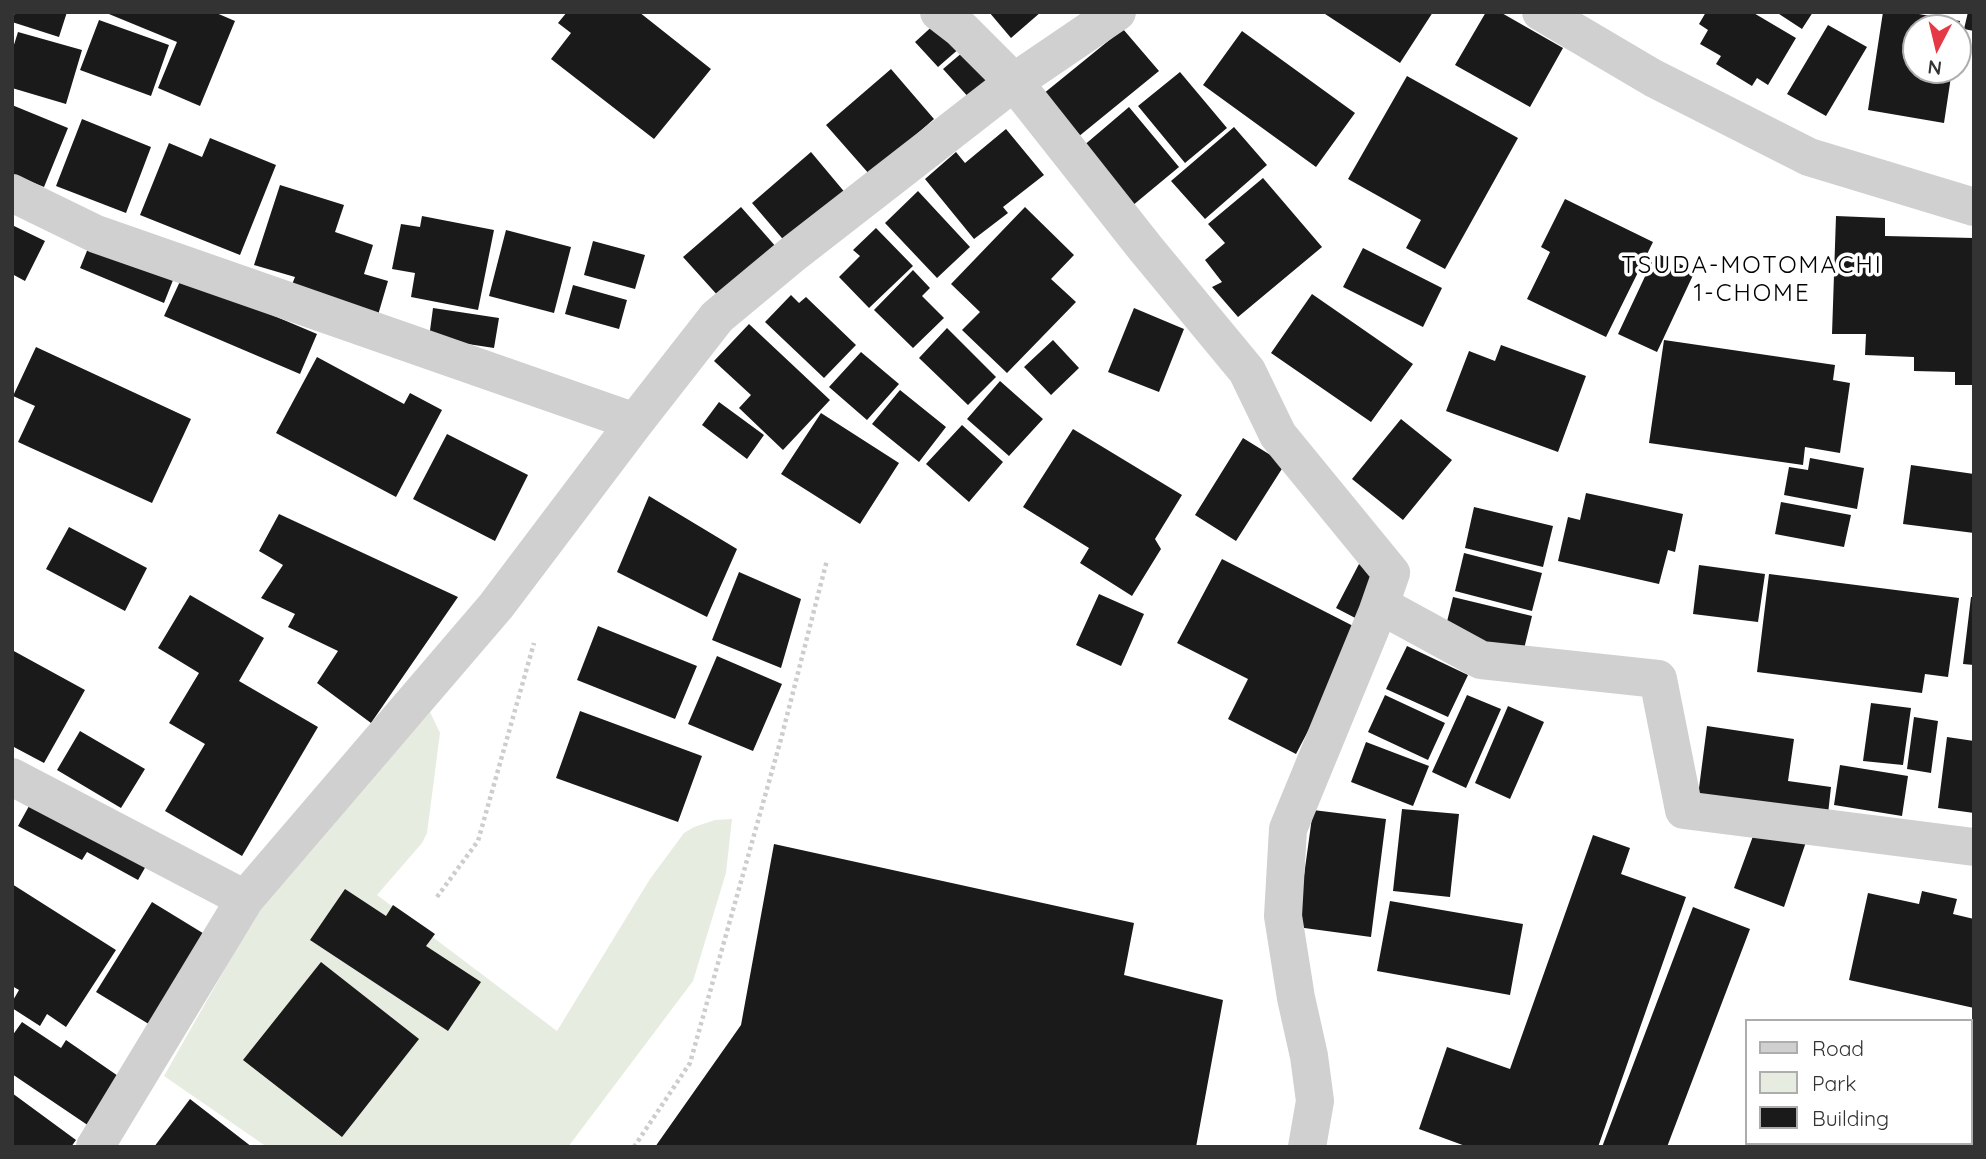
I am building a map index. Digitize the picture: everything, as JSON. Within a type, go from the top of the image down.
[{"type":"street","points":[[939,12],[961,29],[1014,82],[1247,371],[1278,436],[1391,573],[1288,830],[1283,915],[1315,1101],[1307,1147]]},
{"type":"street","points":[[95,1147],[245,899],[496,606],[717,317],[794,253],[1014,82],[1117,12]]},
{"type":"street","points":[[1541,12],[1653,78],[1809,157],[1974,207]]},
{"type":"street","points":[[12,193],[96,234],[635,422]]},
{"type":"street","points":[[1380,605],[1481,660],[1658,679],[1684,810],[1974,847]]},
{"type":"street","points":[[12,777],[245,899]]},
{"type":"path","points":[[634,1147],[690,1063],[777,752],[827,560]]},
{"type":"path","points":[[437,897],[478,841],[534,642]]},
{"type":"green space","points":[[430,712],[440,733],[427,833],[422,843],[377,895],[557,1031],[650,879],[684,833],[715,820],[732,819],[726,873],[693,981],[568,1147],[267,1147],[164,1076],[259,909]]},
{"type":"building","points":[[15,12],[67,12],[59,37],[12,22]]},
{"type":"building","points":[[104,12],[214,12],[235,21],[200,106],[158,88],[177,42]]},
{"type":"building","points":[[567,12],[639,12],[711,69],[654,139],[551,59],[571,33],[558,23]]},
{"type":"building","points":[[989,12],[1041,12],[1011,38]]},
{"type":"building","points":[[1322,12],[1433,12],[1400,63]]},
{"type":"building","points":[[1486,12],[1500,12],[1563,48],[1530,107],[1455,65]]},
{"type":"building","points":[[1706,12],[1752,12],[1796,38],[1768,85],[1757,78],[1752,86],[1716,64],[1721,56],[1700,44],[1708,30],[1699,24]]},
{"type":"building","points":[[1776,12],[1813,12],[1802,29]]},
{"type":"building","points":[[1883,12],[1919,14],[1902,14],[1902,84],[1950,84],[1944,123],[1868,110]]},
{"type":"building","points":[[1974,12],[1974,31],[1972,14],[1968,14]]},
{"type":"building","points":[[99,20],[169,45],[151,96],[80,70]]},
{"type":"building","points":[[938,21],[961,47],[938,67],[915,42]]},
{"type":"building","points":[[1828,25],[1867,47],[1826,116],[1787,94]]},
{"type":"building","points":[[1123,29],[1159,71],[1078,137],[1043,94]]},
{"type":"building","points":[[1242,31],[1355,113],[1316,167],[1203,85]]},
{"type":"building","points":[[18,32],[82,50],[66,104],[12,88],[12,51]]},
{"type":"building","points":[[970,46],[997,78],[971,100],[943,69]]},
{"type":"building","points":[[891,69],[934,119],[870,175],[826,125]]},
{"type":"building","points":[[1180,72],[1227,128],[1185,163],[1138,106]]},
{"type":"building","points":[[1407,76],[1518,138],[1445,269],[1406,248],[1421,220],[1348,179]]},
{"type":"building","points":[[12,105],[68,128],[44,187],[12,174]]},
{"type":"building","points":[[1129,107],[1179,167],[1132,206],[1082,147]]},
{"type":"building","points":[[82,119],[151,147],[126,213],[56,186]]},
{"type":"building","points":[[1234,127],[1267,165],[1205,219],[1171,181]]},
{"type":"building","points":[[1006,129],[1044,175],[1003,207],[1008,213],[974,239],[925,179],[956,152],[965,163]]},
{"type":"building","points":[[210,138],[276,165],[240,255],[140,215],[169,143],[202,157]]},
{"type":"building","points":[[811,152],[847,195],[787,244],[752,203]]},
{"type":"building","points":[[1263,178],[1322,247],[1238,317],[1212,287],[1222,282],[1205,260],[1225,243],[1208,224]]},
{"type":"building","points":[[280,185],[344,205],[335,232],[373,245],[364,274],[388,281],[378,315],[291,287],[295,277],[254,265]]},
{"type":"building","points":[[918,191],[970,247],[937,278],[885,223]]},
{"type":"building","points":[[1565,199],[1653,242],[1606,337],[1527,299],[1550,252],[1541,247]]},
{"type":"building","points":[[741,207],[777,248],[720,298],[683,257]]},
{"type":"building","points":[[1025,207],[1074,255],[1051,279],[1076,302],[1007,373],[962,330],[980,312],[951,284]]},
{"type":"building","points":[[422,216],[494,230],[478,310],[411,297],[415,273],[392,269],[401,224],[420,227]]},
{"type":"building","points":[[1836,216],[1885,218],[1885,236],[1974,238],[1974,385],[1955,385],[1955,372],[1914,371],[1914,357],[1865,355],[1866,334],[1832,334]]},
{"type":"building","points":[[12,225],[45,241],[25,281],[12,274]]},
{"type":"building","points":[[876,228],[913,266],[869,308],[839,277],[860,256],[853,250]]},
{"type":"building","points":[[506,230],[571,247],[554,313],[489,296]]},
{"type":"building","points":[[91,241],[175,275],[164,303],[80,268]]},
{"type":"building","points":[[593,241],[645,255],[635,289],[584,275]]},
{"type":"building","points":[[1363,248],[1442,288],[1423,327],[1343,287]]},
{"type":"building","points":[[1656,253],[1695,271],[1657,352],[1618,334]]},
{"type":"building","points":[[913,270],[930,288],[922,296],[944,318],[913,348],[874,310]]},
{"type":"building","points":[[182,277],[317,334],[300,374],[164,316]]},
{"type":"building","points":[[573,285],[627,300],[619,329],[565,314]]},
{"type":"building","points":[[1312,294],[1413,364],[1371,422],[1271,353]]},
{"type":"building","points":[[791,295],[799,303],[806,297],[856,345],[824,378],[765,322]]},
{"type":"building","points":[[433,308],[499,318],[494,348],[429,338]]},
{"type":"building","points":[[1134,308],[1184,329],[1159,392],[1108,372]]},
{"type":"building","points":[[749,324],[830,400],[783,450],[739,408],[751,395],[714,361]]},
{"type":"building","points":[[947,328],[996,377],[968,405],[919,358]]},
{"type":"building","points":[[1053,340],[1079,368],[1051,395],[1024,367]]},
{"type":"building","points":[[1664,340],[1835,365],[1833,380],[1850,383],[1840,453],[1805,447],[1803,465],[1649,443]]},
{"type":"building","points":[[1501,345],[1586,376],[1558,452],[1446,411],[1469,351],[1495,361]]},
{"type":"building","points":[[36,347],[191,419],[152,503],[18,442],[35,406],[13,396]]},
{"type":"building","points":[[861,352],[899,384],[867,420],[829,387]]},
{"type":"building","points":[[317,357],[404,404],[410,393],[442,410],[396,497],[276,433]]},
{"type":"building","points":[[1000,381],[1043,419],[1009,456],[967,419]]},
{"type":"building","points":[[900,390],[946,427],[919,462],[872,424]]},
{"type":"building","points":[[719,402],[764,435],[747,459],[702,425]]},
{"type":"building","points":[[821,413],[899,463],[860,524],[781,474]]},
{"type":"building","points":[[1401,419],[1452,460],[1403,520],[1352,479]]},
{"type":"building","points":[[962,425],[1003,462],[969,502],[926,464]]},
{"type":"building","points":[[1073,429],[1182,495],[1155,539],[1161,549],[1132,596],[1080,563],[1089,548],[1023,507]]},
{"type":"building","points":[[447,434],[528,475],[495,541],[413,499]]},
{"type":"building","points":[[1243,438],[1285,464],[1236,541],[1195,515]]},
{"type":"building","points":[[1810,458],[1864,468],[1857,509],[1784,495],[1789,467],[1808,470]]},
{"type":"building","points":[[1911,465],[1974,474],[1974,533],[1903,524]]},
{"type":"building","points":[[1586,493],[1683,514],[1675,552],[1668,550],[1659,584],[1558,561],[1568,517],[1580,520]]},
{"type":"building","points":[[649,496],[737,549],[707,617],[617,572]]},
{"type":"building","points":[[1781,502],[1851,515],[1844,547],[1775,534]]},
{"type":"building","points":[[1474,507],[1553,526],[1543,567],[1465,548]]},
{"type":"building","points":[[279,514],[458,597],[371,723],[317,683],[338,651],[288,627],[295,614],[261,598],[283,565],[259,551]]},
{"type":"building","points":[[69,527],[147,568],[125,611],[46,569]]},
{"type":"building","points":[[1464,553],[1542,573],[1532,611],[1455,591]]},
{"type":"building","points":[[1222,559],[1361,630],[1296,754],[1228,719],[1248,679],[1177,643]]},
{"type":"building","points":[[1359,564],[1385,578],[1363,622],[1336,608]]},
{"type":"building","points":[[1699,565],[1765,574],[1758,622],[1693,614]]},
{"type":"building","points":[[739,572],[801,599],[781,668],[712,640]]},
{"type":"building","points":[[1769,574],[1959,598],[1948,677],[1925,674],[1922,693],[1757,672]]},
{"type":"building","points":[[1099,594],[1144,614],[1121,666],[1076,645]]},
{"type":"building","points":[[190,595],[264,638],[239,681],[318,727],[242,856],[165,811],[205,744],[169,723],[199,673],[158,648]]},
{"type":"building","points":[[1453,597],[1532,616],[1523,653],[1444,634]]},
{"type":"building","points":[[1971,597],[1974,597],[1974,665],[1963,664]]},
{"type":"building","points":[[598,626],[697,666],[675,719],[577,680]]},
{"type":"building","points":[[1407,646],[1468,675],[1448,717],[1386,689]]},
{"type":"building","points":[[12,650],[85,690],[44,763],[12,746]]},
{"type":"building","points":[[717,656],[782,684],[753,751],[688,724]]},
{"type":"building","points":[[1385,695],[1445,723],[1428,760],[1368,732]]},
{"type":"building","points":[[1467,695],[1501,709],[1466,788],[1432,772]]},
{"type":"building","points":[[1871,703],[1911,708],[1903,765],[1863,761]]},
{"type":"building","points":[[1508,706],[1544,722],[1510,799],[1475,783]]},
{"type":"building","points":[[580,711],[702,756],[678,822],[556,778]]},
{"type":"building","points":[[1914,717],[1938,721],[1931,773],[1907,769]]},
{"type":"building","points":[[1707,726],[1794,739],[1788,781],[1831,787],[1828,814],[1698,796]]},
{"type":"building","points":[[80,731],[145,769],[121,808],[57,770]]},
{"type":"building","points":[[1947,737],[1974,741],[1974,813],[1938,808]]},
{"type":"building","points":[[1366,742],[1429,766],[1413,806],[1351,782]]},
{"type":"building","points":[[1840,765],[1908,776],[1902,816],[1834,805]]},
{"type":"building","points":[[34,797],[150,859],[138,880],[87,852],[82,860],[18,826]]},
{"type":"building","points":[[1402,809],[1459,814],[1450,897],[1393,891]]},
{"type":"building","points":[[1313,810],[1386,819],[1371,937],[1297,927]]},
{"type":"building","points":[[1756,828],[1808,836],[1784,907],[1734,888]]},
{"type":"building","points":[[1593,835],[1630,848],[1621,874],[1686,897],[1598,1147],[1468,1147],[1419,1129],[1447,1047],[1510,1069]]},
{"type":"building","points":[[774,844],[1134,923],[1124,975],[1223,1000],[1196,1147],[655,1147],[741,1025]]},
{"type":"building","points":[[12,884],[116,950],[66,1027],[47,1014],[40,1026],[12,1008],[12,1002],[19,990],[12,986]]},
{"type":"building","points":[[345,889],[386,916],[393,905],[435,934],[426,946],[481,982],[448,1031],[310,940]]},
{"type":"building","points":[[1922,891],[1957,899],[1953,914],[1974,919],[1974,1008],[1849,980],[1868,893],[1919,904]]},
{"type":"building","points":[[1390,901],[1523,924],[1510,995],[1377,971]]},
{"type":"building","points":[[152,902],[206,935],[152,1026],[96,992]]},
{"type":"building","points":[[1693,907],[1750,929],[1667,1147],[1602,1147]]},
{"type":"building","points":[[321,962],[419,1039],[342,1137],[243,1060]]},
{"type":"building","points":[[22,1022],[61,1048],[66,1040],[121,1078],[89,1126],[12,1074],[12,1036]]},
{"type":"building","points":[[12,1093],[76,1140],[71,1147],[12,1147]]},
{"type":"building","points":[[190,1099],[252,1147],[154,1147]]},
{"type":"district","name":"TSUDA-MOTOMACHI 1-CHOME","points":[[1752,280]]}]
